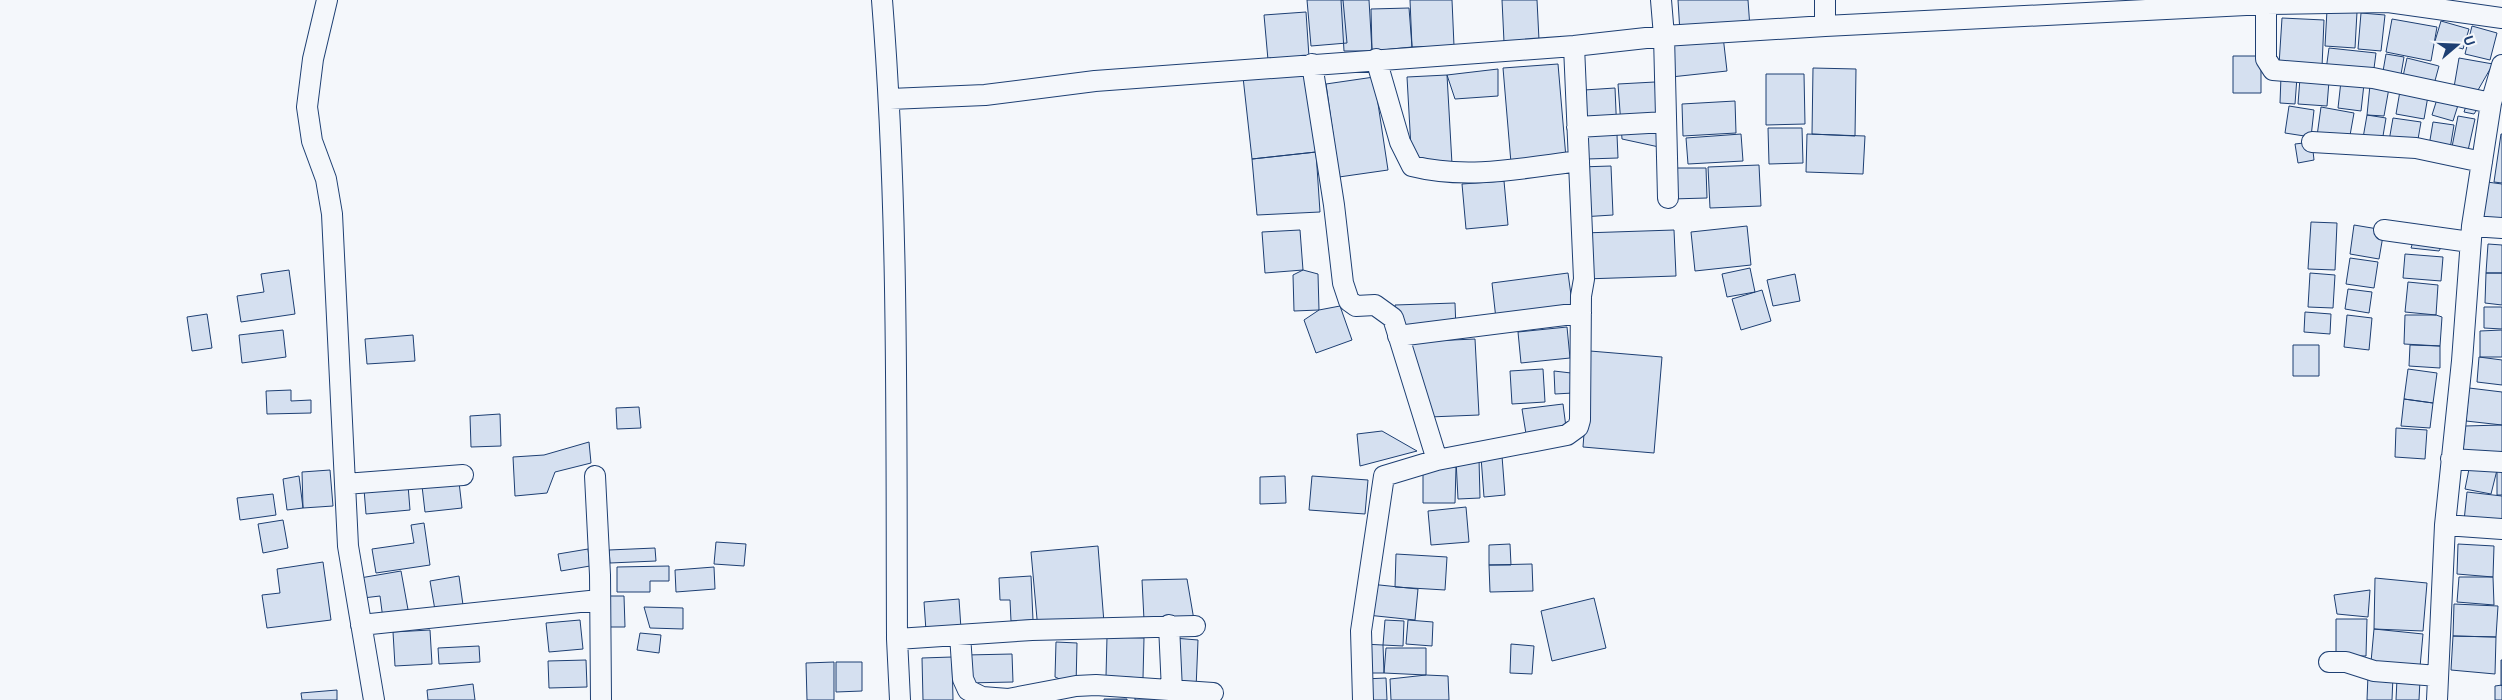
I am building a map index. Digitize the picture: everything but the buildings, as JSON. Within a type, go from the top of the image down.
[{"type":"street","points":[[327,0],[313,59],[307,107],[312,141],[326,179],[332,214],[348,546],[374,700]]},
{"type":"street","points":[[882,0],[890,100],[894,234],[897,639],[900,700]]},
{"type":"street","points":[[1661,0],[1664,36],[1668,198]]},
{"type":"street","points":[[1825,0],[1825,26]]},
{"type":"street","points":[[890,100],[985,95],[1095,81],[1574,46],[1664,36],[1825,26],[2266,4],[2388,1],[2502,18]]},
{"type":"street","points":[[2266,4],[2266,60],[2273,70],[2373,78],[2491,103]]},
{"type":"street","points":[[1363,700],[1361,631],[1384,476],[1437,460],[1566,435],[1574,431],[1580,420],[1581,313],[1584,279],[1574,46]]},
{"type":"street","points":[[1376,59],[1400,142],[1412,166],[1434,172],[1472,174],[1579,161]]},
{"type":"street","points":[[1312,64],[1334,204],[1343,284],[1349,301],[1356,306],[1376,305],[1393,318],[1437,460]]},
{"type":"street","points":[[2437,700],[2445,525],[2462,362],[2471,234],[2491,103],[2502,68]]},
{"type":"street","points":[[1578,127],[1666,122]]},
{"type":"street","points":[[2312,142],[2416,148],[2482,162]]},
{"type":"street","points":[[2384,230],[2471,234],[2502,228]]},
{"type":"street","points":[[1398,336],[1581,313]]},
{"type":"street","points":[[2451,459],[2502,462]]},
{"type":"street","points":[[345,484],[463,475]]},
{"type":"street","points":[[595,476],[601,700]]},
{"type":"street","points":[[2445,525],[2502,529]]},
{"type":"street","points":[[361,625],[599,600]]},
{"type":"street","points":[[897,639],[1169,625],[1195,626]]},
{"type":"street","points":[[1169,625],[1172,690]]},
{"type":"street","points":[[960,635],[963,679],[968,690],[982,697],[1008,699],[1076,686],[1097,692],[1172,690],[1213,693]]},
{"type":"street","points":[[2329,662],[2346,662],[2374,671],[2438,676]]}]
